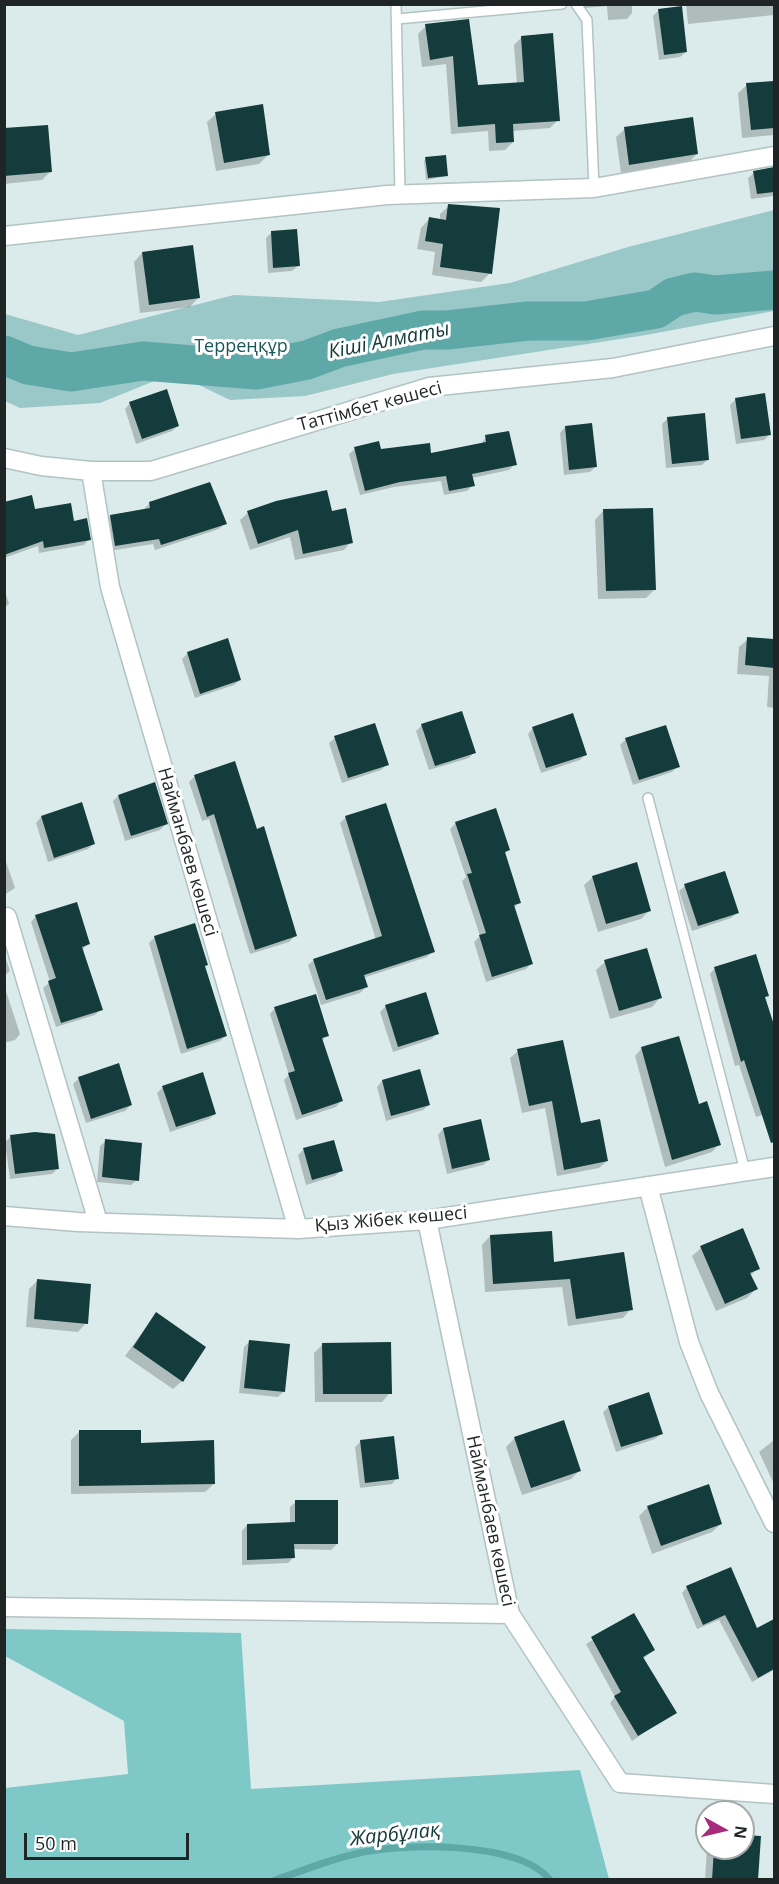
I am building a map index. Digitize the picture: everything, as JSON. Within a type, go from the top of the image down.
[{"type":"street","points":[[4,236],[400,194],[594,188],[774,156]]},
{"type":"street","name":"Таттімбет көшесі","points":[[4,458],[41,466],[91,471],[151,471],[429,387],[613,368],[774,336]]},
{"type":"street","name":"Найманбаев көшесі","points":[[91,471],[110,587],[298,1229]]},
{"type":"street","points":[[7,917],[98,1222]]},
{"type":"street","name":"Қыз Жібек көшесі","points":[[4,1216],[98,1222],[298,1229],[427,1220],[774,1167]]},
{"type":"street","points":[[648,1186],[689,1342],[709,1393],[774,1523]]},
{"type":"street","name":"Найманбаев көшесі","points":[[427,1220],[510,1614],[621,1783],[774,1794]]},
{"type":"street","points":[[4,1607],[510,1614]]},
{"type":"lane","points":[[396,4],[400,194]]},
{"type":"lane","points":[[397,19],[562,4]]},
{"type":"lane","points":[[576,4],[586,20],[594,188]]},
{"type":"lane","points":[[648,798],[745,1171]]},
{"type":"green space","name":"Терреңқұр","points":[[774,210],[774,311],[646,335],[393,374],[305,396],[230,400],[174,373],[100,403],[20,408],[5,401],[5,314],[78,335],[234,295],[379,302],[510,283],[628,247]]},
{"type":"shaded area","points":[[5,1629],[241,1633],[251,1789],[580,1770],[609,1879],[5,1879],[5,1788],[128,1774],[124,1721],[5,1656]]},
{"type":"building","points":[[682,6],[687,52],[664,55],[658,9]]},
{"type":"building","points":[[469,19],[478,85],[524,82],[521,36],[553,33],[560,121],[513,124],[514,142],[496,143],[495,124],[458,127],[453,56],[430,60],[425,24]]},
{"type":"building","points":[[774,81],[774,128],[751,130],[746,83]]},
{"type":"building","points":[[263,104],[270,155],[224,163],[215,112]]},
{"type":"building","points":[[693,117],[698,154],[629,165],[624,127]]},
{"type":"building","points":[[48,125],[52,172],[4,176],[4,128]]},
{"type":"building","points":[[446,155],[448,176],[428,178],[425,157]]},
{"type":"building","points":[[774,167],[774,192],[757,194],[753,171]]},
{"type":"building","points":[[448,204],[500,208],[492,274],[440,267],[443,244],[425,241],[429,217],[446,220]]},
{"type":"building","points":[[297,229],[300,266],[273,268],[271,231]]},
{"type":"building","points":[[193,245],[200,298],[149,305],[142,252]]},
{"type":"building","points":[[167,389],[179,426],[142,439],[129,402]]},
{"type":"building","points":[[765,393],[771,435],[741,439],[735,398]]},
{"type":"building","points":[[705,413],[709,460],[672,464],[667,417]]},
{"type":"building","points":[[592,423],[597,467],[569,470],[565,426]]},
{"type":"building","points":[[509,431],[517,465],[472,474],[475,486],[449,491],[446,476],[400,482],[365,491],[354,447],[379,441],[381,449],[430,443],[431,453],[486,442],[485,435]]},
{"type":"building","points":[[210,482],[227,524],[161,545],[159,539],[115,546],[110,515],[150,508],[149,502]]},
{"type":"building","points":[[327,490],[332,511],[346,508],[353,543],[303,554],[298,530],[258,544],[247,511],[276,501]]},
{"type":"building","points":[[32,495],[35,509],[71,503],[74,521],[87,518],[91,540],[44,548],[43,541],[4,555],[4,502]]},
{"type":"building","points":[[653,508],[656,590],[606,591],[603,509]]},
{"type":"building","points":[[747,637],[774,639],[774,668],[745,665]]},
{"type":"building","points":[[228,638],[241,680],[200,694],[187,652]]},
{"type":"building","points":[[462,711],[476,753],[435,766],[421,724]]},
{"type":"building","points":[[573,713],[587,755],[546,768],[532,727]]},
{"type":"building","points":[[375,723],[389,765],[348,778],[334,736]]},
{"type":"building","points":[[666,725],[680,767],[639,780],[625,738]]},
{"type":"building","points":[[235,761],[257,829],[264,826],[297,936],[255,950],[214,814],[207,817],[194,775]]},
{"type":"building","points":[[155,782],[168,824],[131,836],[118,795]]},
{"type":"building","points":[[82,802],[95,844],[54,858],[41,816]]},
{"type":"building","points":[[386,803],[435,952],[364,975],[368,987],[326,1000],[313,959],[382,936],[345,816]]},
{"type":"building","points":[[496,808],[510,850],[505,852],[521,903],[514,905],[533,964],[492,977],[479,935],[486,933],[467,874],[472,873],[455,822]]},
{"type":"building","points":[[637,862],[651,911],[606,924],[592,876]]},
{"type":"building","points":[[725,871],[739,913],[698,926],[684,884]]},
{"type":"building","points":[[77,902],[90,944],[82,947],[103,1010],[61,1023],[48,981],[56,978],[35,915]]},
{"type":"building","points":[[195,923],[208,965],[205,966],[227,1036],[187,1049],[154,936]]},
{"type":"building","points":[[647,948],[662,998],[619,1011],[604,960]]},
{"type":"building","points":[[756,954],[769,996],[765,997],[774,1025],[774,1142],[771,1143],[744,1060],[741,1062],[714,967]]},
{"type":"building","points":[[426,992],[439,1034],[398,1047],[385,1005]]},
{"type":"building","points":[[316,994],[329,1036],[322,1038],[343,1101],[302,1115],[288,1073],[295,1071],[274,1007]]},
{"type":"building","points":[[679,1036],[699,1104],[707,1101],[721,1145],[672,1160],[641,1047]]},
{"type":"building","points":[[563,1040],[581,1123],[600,1119],[608,1161],[564,1170],[552,1101],[529,1106],[517,1049]]},
{"type":"building","points":[[119,1063],[132,1105],[91,1119],[78,1077]]},
{"type":"building","points":[[420,1069],[430,1105],[391,1116],[382,1080]]},
{"type":"building","points":[[203,1072],[216,1114],[176,1127],[162,1086]]},
{"type":"building","points":[[481,1119],[490,1160],[452,1169],[443,1128]]},
{"type":"building","points":[[35,1132],[55,1134],[59,1169],[15,1174],[10,1135]]},
{"type":"building","points":[[105,1139],[142,1143],[139,1181],[102,1177]]},
{"type":"building","points":[[334,1140],[343,1171],[312,1180],[303,1148]]},
{"type":"building","points":[[743,1228],[760,1269],[750,1273],[758,1289],[725,1304],[700,1246]]},
{"type":"building","points":[[552,1231],[554,1262],[624,1252],[633,1310],[576,1319],[570,1279],[493,1284],[490,1235]]},
{"type":"building","points":[[37,1279],[91,1284],[88,1324],[34,1319]]},
{"type":"building","points":[[156,1312],[206,1347],[183,1382],[133,1347]]},
{"type":"building","points":[[249,1340],[290,1344],[285,1392],[244,1388]]},
{"type":"building","points":[[391,1342],[392,1394],[323,1394],[322,1343]]},
{"type":"building","points":[[649,1392],[663,1434],[621,1447],[608,1406]]},
{"type":"building","points":[[564,1420],[581,1471],[531,1488],[514,1437]]},
{"type":"building","points":[[79,1430],[141,1430],[141,1443],[214,1440],[215,1484],[79,1486]]},
{"type":"building","points":[[394,1436],[399,1479],[365,1483],[360,1440]]},
{"type":"building","points":[[709,1484],[722,1524],[661,1546],[647,1506]]},
{"type":"building","points":[[295,1500],[338,1500],[338,1544],[294,1544],[295,1558],[247,1560],[247,1524],[295,1522]]},
{"type":"building","points":[[731,1567],[757,1628],[774,1619],[774,1669],[758,1678],[725,1615],[703,1625],[686,1586]]},
{"type":"building","points":[[634,1613],[655,1650],[643,1657],[677,1713],[638,1736],[614,1696],[621,1692],[591,1637]]},
{"type":"building","points":[[755,1836],[761,1836],[758,1880],[712,1880],[713,1860],[755,1860]]},
{"type":"waterway","name":"Кіші Алматы","points":[[4,355],[28,365],[71,372],[143,361],[256,370],[307,360],[339,348],[423,330],[447,330],[528,321],[586,321],[656,309],[674,297],[695,292],[715,295],[774,290]]},
{"type":"waterway","name":"Жарбұлақ","points":[[275,1880],[355,1854],[375,1850],[428,1847],[487,1851],[513,1858],[535,1867],[550,1880]]}]
